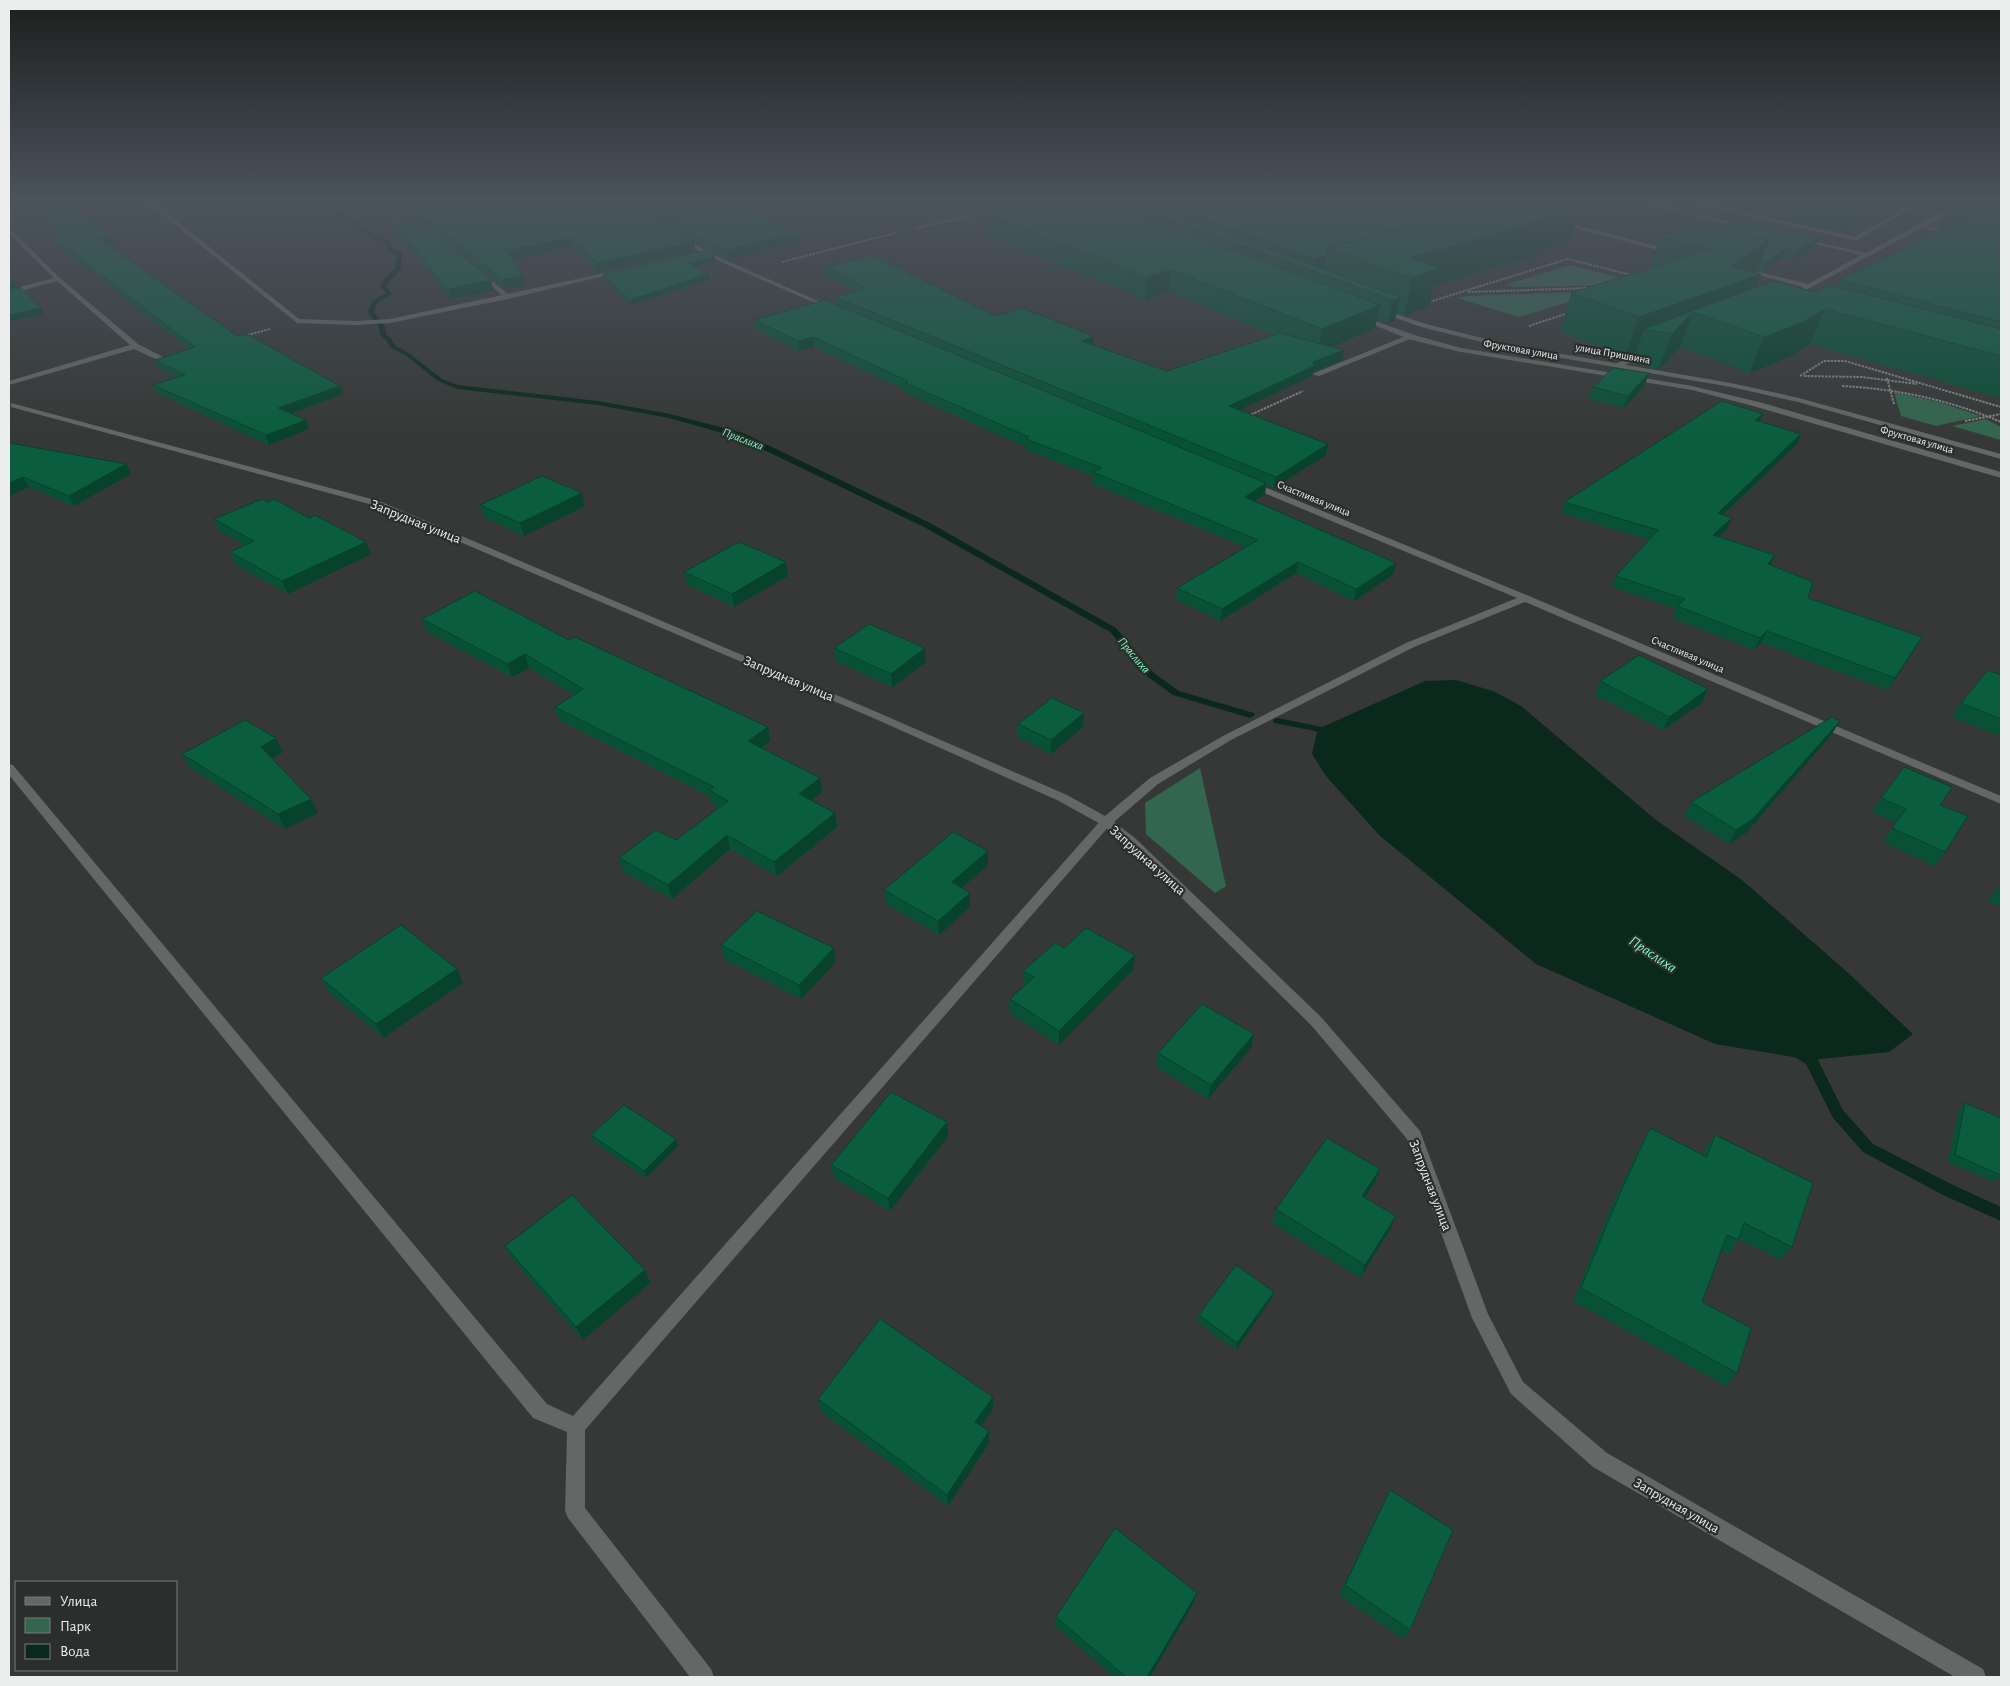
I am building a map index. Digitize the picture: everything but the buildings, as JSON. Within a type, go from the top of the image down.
[{"type":"street","points":[[9,292],[58,280],[135,346],[163,358]]},
{"type":"street","points":[[246,280],[297,321],[354,323],[390,320],[586,280]]},
{"type":"street","points":[[487,280],[508,297]]},
{"type":"street","points":[[767,280],[842,312]]},
{"type":"street","points":[[1783,280],[1808,286]]},
{"type":"street","points":[[1784,299],[1820,280]]},
{"type":"street","name":"улица Пришвина","points":[[1372,308],[1478,342],[1617,365],[1794,398],[2001,457]]},
{"type":"street","name":"Фруктовая улица","points":[[1356,316],[1411,337],[1461,350],[1692,388],[1756,404],[2001,475]]},
{"type":"street","points":[[1316,374],[1411,337]]},
{"type":"street","points":[[9,383],[135,346]]},
{"type":"street","points":[[1617,365],[1653,352]]},
{"type":"street","name":"Запрудная улица","points":[[11,406],[376,503],[866,711],[1063,798],[1106,822],[1131,841],[1316,1022],[1414,1136],[1481,1318],[1517,1388],[1600,1460],[1975,1677]]},
{"type":"street","name":"Счастливая улица","points":[[1244,481],[1526,598],[2001,800]]},
{"type":"street","points":[[703,1677],[575,1511],[576,1427],[1106,822],[1154,781],[1227,738],[1410,646],[1526,598]]},
{"type":"street","points":[[9,768],[540,1410],[576,1427]]},
{"type":"path","points":[[1389,314],[1502,280]]},
{"type":"path","points":[[1462,292],[1591,288]]},
{"type":"path","points":[[1478,342],[1576,311]]},
{"type":"path","points":[[1948,391],[1862,376],[1800,376],[1824,361],[1834,360],[1948,391],[2001,408]]},
{"type":"path","points":[[1885,373],[1896,408]]},
{"type":"path","points":[[1242,419],[1313,387],[1316,374]]},
{"type":"path","points":[[1841,386],[1890,390],[1942,400],[1976,411],[2001,422]]},
{"type":"green space","points":[[1522,280],[1627,280],[1636,282],[1628,285],[1515,287],[1505,285]]},
{"type":"green space","points":[[1578,292],[1589,296],[1519,317],[1457,298],[1467,296]]},
{"type":"green space","points":[[1894,392],[1939,402],[1981,416],[1936,426],[1901,416]]},
{"type":"green space","points":[[1986,419],[2001,427],[2001,440],[1952,426]]},
{"type":"green space","points":[[1200,768],[1226,886],[1215,893],[1146,834],[1145,803]]},
{"type":"water","points":[[1456,680],[1493,691],[1521,706],[1656,820],[1742,880],[1846,971],[1913,1034],[1889,1052],[1811,1060],[1715,1044],[1536,964],[1379,835],[1326,776],[1312,754],[1318,729],[1425,681]]},
{"type":"waterway","name":"Праслиха","points":[[387,280],[383,286],[389,294],[374,302],[371,312],[382,327],[383,335],[388,338],[393,347],[407,354],[440,380],[457,387],[598,403],[670,416],[740,435],[927,525],[1113,630],[1151,675],[1176,693],[1250,715]]},
{"type":"waterway","name":"Праслиха","points":[[1278,721],[1318,729],[1329,737]]},
{"type":"waterway","name":"Праслиха","points":[[1800,1053],[1811,1060],[1838,1114],[1868,1148],[1948,1190],[2001,1214]]}]
